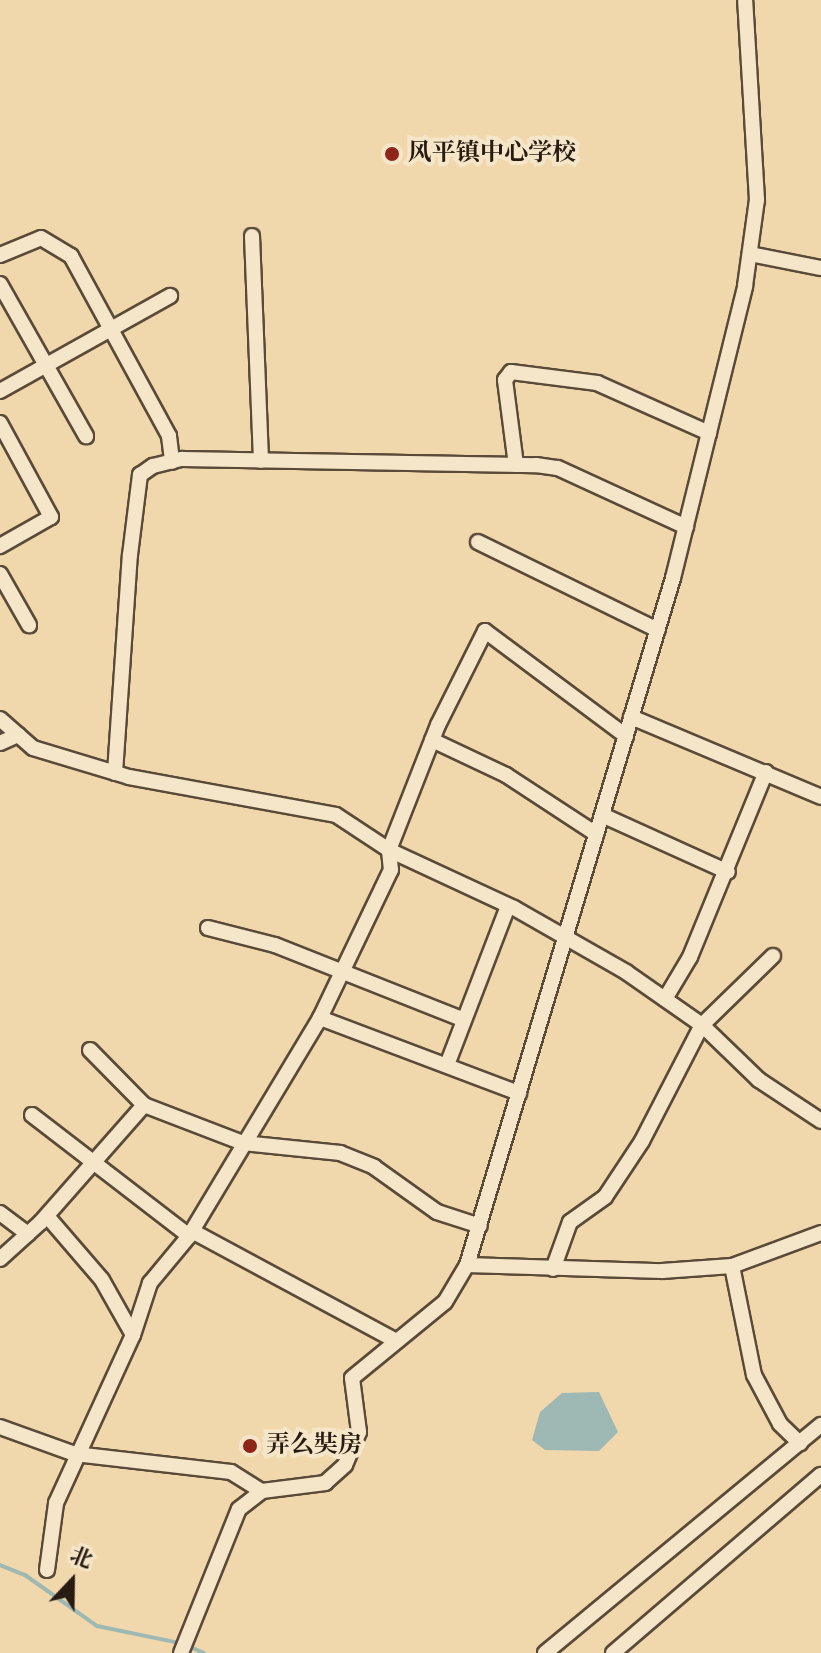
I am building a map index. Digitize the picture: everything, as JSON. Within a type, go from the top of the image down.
[{"type":"street","points":[[181,1653],[239,1509],[262,1491],[325,1483],[345,1465],[359,1432],[352,1378],[445,1302],[467,1265],[658,630],[709,433],[750,254],[757,125],[745,0]]},
{"type":"street","points":[[252,236],[261,461]]},
{"type":"street","points":[[0,255],[41,238],[71,256],[169,436],[172,462]]},
{"type":"street","points":[[750,254],[821,268]]},
{"type":"street","points":[[0,284],[86,436]]},
{"type":"street","points":[[0,391],[170,296]]},
{"type":"street","points":[[516,465],[505,380],[511,372],[597,383],[709,433]]},
{"type":"street","points":[[0,423],[51,517],[0,546]]},
{"type":"street","points":[[115,773],[140,475],[172,462],[558,468],[686,527]]},
{"type":"street","points":[[478,542],[658,630]]},
{"type":"street","points":[[0,574],[29,625]]},
{"type":"street","points":[[47,1570],[56,1503],[75,1454],[133,1335],[150,1283],[190,1234],[320,1018],[391,870],[389,850],[432,740],[485,631],[626,736]]},
{"type":"street","points":[[631,717],[821,797]]},
{"type":"street","points":[[0,719],[33,748],[115,773],[336,815],[389,850],[566,935],[702,1025],[759,1080],[821,1121]]},
{"type":"street","points":[[0,743],[18,735]]},
{"type":"street","points":[[432,740],[506,775],[596,834]]},
{"type":"street","points":[[665,999],[728,872],[766,772]]},
{"type":"street","points":[[602,815],[728,872]]},
{"type":"street","points":[[391,870],[419,864]]},
{"type":"street","points":[[447,1065],[462,1019],[508,906]]},
{"type":"street","points":[[208,928],[342,972],[462,1019]]},
{"type":"street","points":[[553,1269],[570,1222],[605,1197],[620,1175],[702,1025],[773,956]]},
{"type":"street","points":[[320,1018],[519,1093]]},
{"type":"street","points":[[90,1050],[144,1105],[243,1143],[340,1153],[374,1167],[437,1212],[480,1226]]},
{"type":"street","points":[[0,1259],[47,1216],[144,1105]]},
{"type":"street","points":[[32,1115],[190,1234],[396,1341]]},
{"type":"street","points":[[0,1213],[28,1234]]},
{"type":"street","points":[[47,1216],[102,1280],[133,1335]]},
{"type":"street","points":[[467,1265],[553,1269],[732,1266],[821,1233]]},
{"type":"street","points":[[732,1266],[754,1375],[780,1424],[800,1443]]},
{"type":"street","points":[[545,1653],[821,1425]]},
{"type":"street","points":[[0,1427],[75,1454],[231,1472],[262,1491]]},
{"type":"street","points":[[613,1653],[821,1475]]},
{"type":"water","points":[[599,1392],[618,1432],[599,1451],[545,1450],[532,1440],[540,1412],[562,1393]]},
{"type":"waterway","points":[[0,1565],[25,1575],[97,1626],[180,1643]]},
{"type":"waterway","points":[[188,1646],[204,1653]]},
{"type":"place","name":"风平镇中心学校","points":[[392,154]]},
{"type":"place","name":"弄么奘房","points":[[250,1446]]}]
